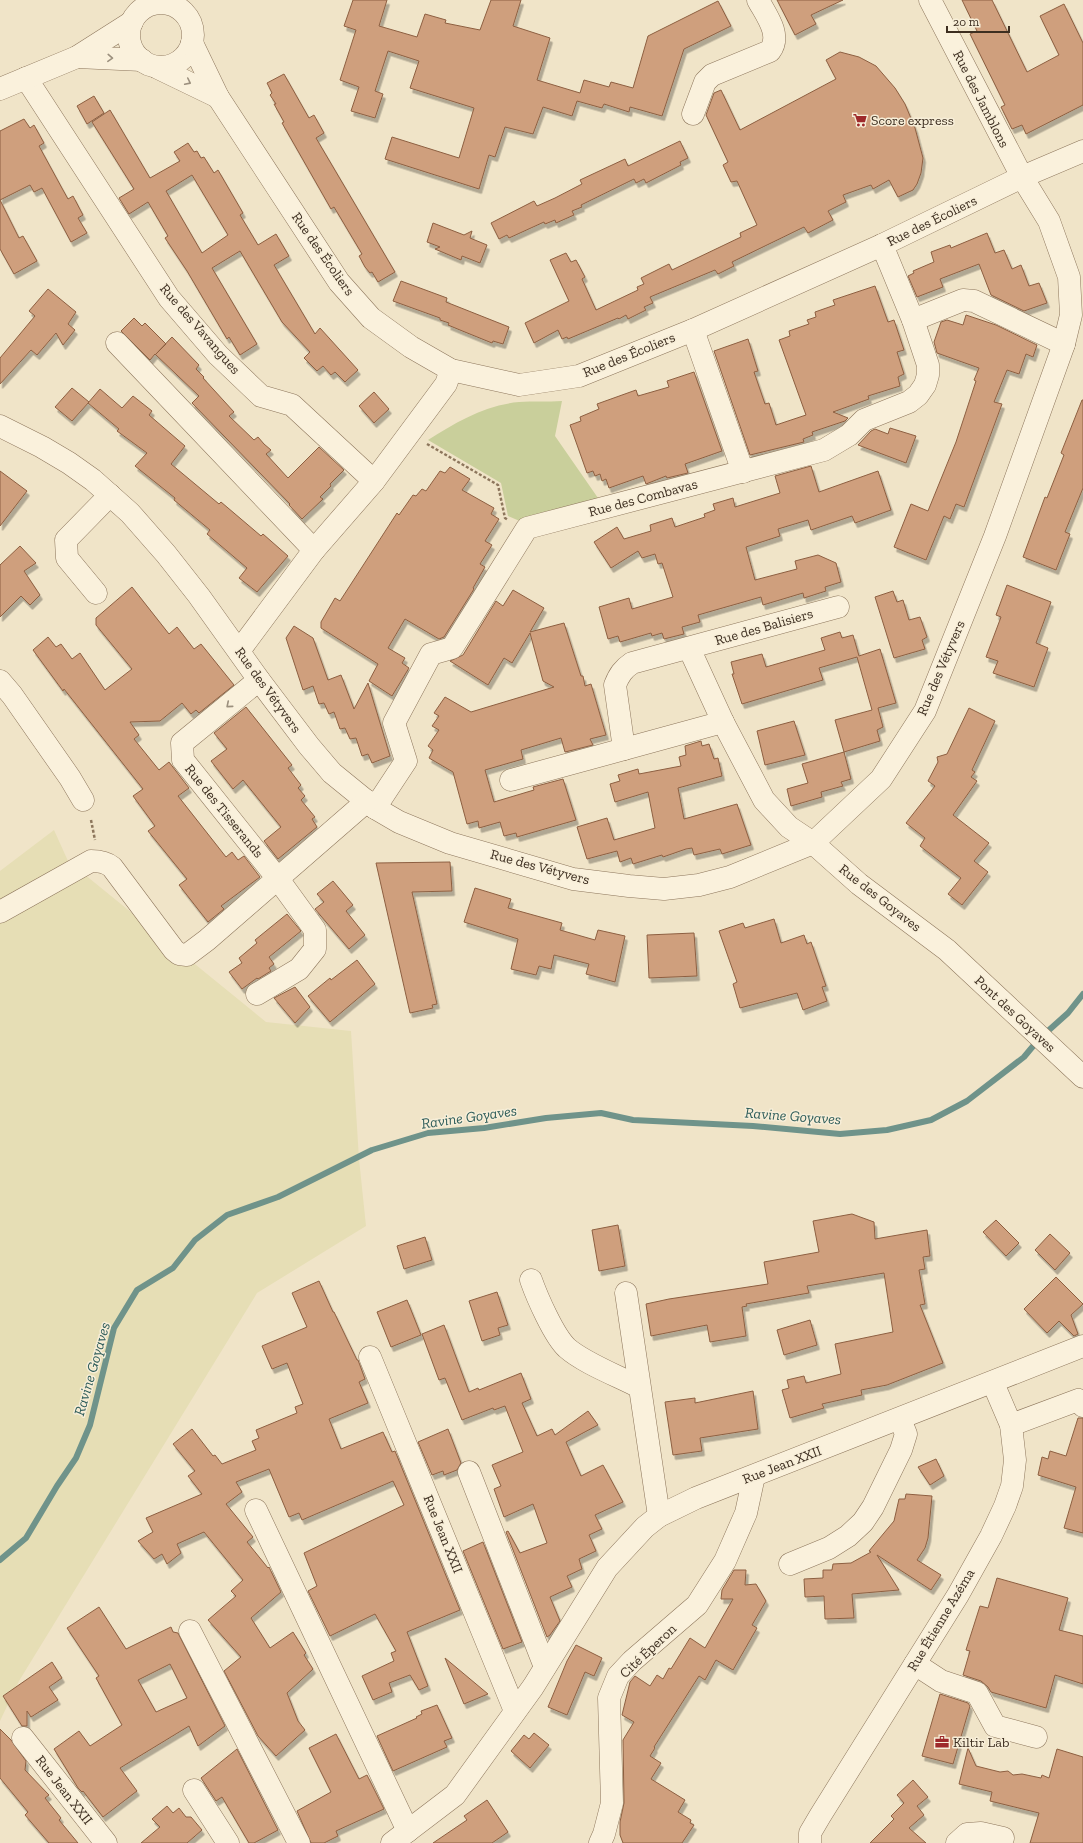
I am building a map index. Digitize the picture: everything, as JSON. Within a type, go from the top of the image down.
[{"type":"street","points":[[693,114],[705,82],[712,75],[770,51],[775,44],[775,35],[758,0]]},
{"type":"street","name":"Rue des Jamblons","points":[[930,0],[1022,177]]},
{"type":"street","points":[[0,89],[78,56],[137,11],[155,4],[176,3],[188,17],[193,28],[190,51],[182,61],[171,67],[78,56]]},
{"type":"street","points":[[137,11],[130,27],[129,39],[132,49],[150,64],[218,97]]},
{"type":"street","name":"Rue des Écoliers","points":[[192,43],[218,97],[339,282],[371,318],[412,347],[451,370],[519,385],[579,376],[693,330],[882,245],[1022,177],[1083,151]]},
{"type":"street","name":"Rue des Vavangues","points":[[26,78],[169,298],[218,355],[261,396],[292,405],[374,481]]},
{"type":"street","name":"Rue des Vétyvers","points":[[0,426],[42,447],[69,464],[110,495],[130,513],[166,554],[199,596],[292,725],[332,773],[371,805],[399,822],[450,843],[573,879],[664,889],[722,879],[770,862],[813,844],[881,780],[925,711],[995,536],[1064,344],[1077,313],[1069,277],[1049,221],[1022,177]]},
{"type":"street","name":"Rue des Combavas","points":[[524,532],[527,528],[824,450],[849,435],[864,420],[909,402],[918,395],[928,375],[928,365],[913,320],[882,245]]},
{"type":"street","points":[[913,320],[963,300],[974,301],[1064,344]]},
{"type":"street","name":"Rue des Écoliers","points":[[693,330],[743,472]]},
{"type":"street","points":[[117,343],[314,550]]},
{"type":"street","points":[[239,651],[314,550],[374,481],[446,384],[451,370]]},
{"type":"street","points":[[96,593],[67,558],[66,540],[110,495]]},
{"type":"street","points":[[0,912],[91,860],[107,863],[112,867],[174,950],[179,954],[187,955],[207,940],[278,879],[371,805],[406,761],[394,723],[432,654],[452,648],[524,532]]},
{"type":"street","name":"Rue des Balisiers","points":[[624,749],[615,685],[618,676],[632,663],[838,606]]},
{"type":"street","points":[[689,648],[723,722],[764,800],[789,827],[813,844]]},
{"type":"street","name":"Rue des Tisserands","points":[[257,994],[299,969],[314,949],[316,930],[278,879],[183,760],[182,744],[259,680]]},
{"type":"street","points":[[4,693],[70,778],[83,800]]},
{"type":"street","points":[[511,780],[723,722]]},
{"type":"street","name":"Rue des Goyaves","points":[[813,844],[859,884],[947,950]]},
{"type":"street","name":"Pont des Goyaves","points":[[947,950],[1083,1077]]},
{"type":"street","points":[[531,1280],[539,1302],[565,1346],[576,1356],[639,1387]]},
{"type":"street","points":[[626,1293],[659,1516]]},
{"type":"street","name":"Rue Jean XXII","points":[[256,1510],[400,1837],[454,1795],[545,1667],[607,1568],[645,1527],[659,1516],[696,1498],[1083,1346]]},
{"type":"street","name":"Rue Jean XXII","points":[[370,1357],[515,1711]]},
{"type":"street","name":"Rue Étienne Azéma","points":[[810,1843],[810,1833],[958,1595],[991,1536],[1005,1506],[1012,1486],[1015,1460],[1011,1425],[992,1383]]},
{"type":"street","points":[[1011,1425],[1078,1400],[1083,1406]]},
{"type":"street","points":[[790,1564],[829,1548],[848,1536],[863,1522],[873,1507],[901,1450],[906,1434],[900,1419]]},
{"type":"street","points":[[469,1472],[545,1667]]},
{"type":"street","name":"Cité Éperon","points":[[600,1843],[604,1834],[612,1803],[609,1698],[618,1676],[632,1661],[697,1605],[725,1561],[746,1513],[754,1476]]},
{"type":"street","points":[[190,1631],[299,1843]]},
{"type":"street","points":[[915,1664],[941,1681],[977,1693],[995,1726],[1036,1737]]},
{"type":"street","name":"Rue Jean XXII","points":[[23,1738],[106,1843]]},
{"type":"street","points":[[194,1790],[228,1843]]},
{"type":"street","points":[[957,1843],[967,1834],[981,1833],[1003,1838]]},
{"type":"path","points":[[413,427],[423,441],[498,485],[505,518],[524,532]]},
{"type":"path","points":[[83,800],[96,837],[91,860]]},
{"type":"shaded area","points":[[54,830],[68,861],[266,1022],[351,1031],[359,1159],[366,1226],[257,1293],[19,1681],[0,1721],[0,871]]},
{"type":"green space","points":[[562,401],[555,436],[598,498],[522,522],[508,516],[501,483],[428,440],[471,415],[494,407],[519,402]]},
{"type":"building","points":[[353,0],[387,0],[379,26],[417,37],[425,14],[446,20],[445,23],[480,30],[491,0],[521,0],[513,26],[550,38],[537,80],[580,93],[584,80],[609,87],[611,82],[633,88],[648,36],[718,1],[731,26],[684,49],[662,116],[630,107],[629,112],[604,104],[602,108],[577,101],[572,116],[543,107],[533,134],[505,127],[495,157],[489,155],[479,189],[385,159],[392,137],[459,158],[474,108],[410,88],[419,61],[388,51],[375,91],[383,94],[375,118],[351,111],[359,87],[340,80],[356,30],[344,26]]},
{"type":"building","points":[[777,0],[843,0],[811,15],[816,24],[795,35]]},
{"type":"building","points":[[962,0],[992,0],[1027,72],[1059,55],[1040,16],[1064,4],[1083,43],[1083,105],[1026,134],[1022,125],[1012,129],[1001,107],[1005,105],[970,34],[977,31]]},
{"type":"building","points":[[840,52],[859,57],[876,66],[895,88],[905,104],[915,128],[923,158],[921,173],[913,190],[898,197],[889,180],[873,189],[871,185],[843,195],[846,202],[828,211],[833,220],[808,233],[804,227],[732,262],[734,266],[718,274],[715,270],[650,297],[653,303],[644,307],[646,310],[628,319],[626,315],[568,339],[567,337],[562,339],[558,330],[534,343],[525,323],[569,301],[550,260],[566,253],[571,262],[576,260],[585,277],[582,279],[596,310],[638,290],[637,287],[644,284],[641,278],[669,264],[672,270],[741,237],[740,233],[757,225],[737,181],[731,182],[723,165],[728,162],[706,115],[714,93],[721,90],[740,130],[836,79],[826,60]]},
{"type":"building","points":[[284,74],[309,118],[314,115],[324,133],[316,138],[395,272],[378,282],[372,272],[370,273],[365,267],[359,256],[362,254],[334,207],[331,209],[282,123],[284,122],[270,95],[272,93],[267,83]]},
{"type":"building","points":[[94,96],[104,113],[87,124],[77,106]]},
{"type":"building","points":[[110,110],[150,178],[180,161],[174,152],[188,143],[194,152],[197,151],[201,158],[204,157],[214,173],[218,170],[243,213],[240,215],[258,245],[276,234],[289,256],[274,265],[315,334],[320,328],[358,370],[345,382],[335,372],[331,375],[323,366],[317,371],[304,358],[310,352],[282,322],[240,251],[212,268],[257,344],[240,355],[229,337],[227,339],[187,271],[165,238],[168,236],[148,202],[129,214],[119,198],[134,189],[92,122]],"holes":[[[192,175],[228,235],[202,253],[166,191]]]},
{"type":"building","points":[[24,119],[30,128],[34,125],[44,143],[39,146],[68,199],[73,196],[83,215],[78,218],[87,233],[71,242],[42,188],[34,192],[30,185],[0,200],[0,131]]},
{"type":"building","points":[[680,141],[688,158],[680,162],[681,165],[646,183],[644,179],[636,183],[634,179],[581,205],[582,207],[572,211],[574,215],[556,223],[555,220],[545,224],[544,222],[509,238],[507,235],[499,239],[491,223],[534,201],[537,206],[555,198],[582,184],[580,180],[625,159],[628,166]]},
{"type":"building","points":[[0,200],[19,238],[23,236],[37,261],[14,274],[0,249]]},
{"type":"building","points":[[433,223],[464,235],[472,231],[470,238],[487,245],[480,263],[462,256],[461,260],[435,249],[440,247],[427,242]]},
{"type":"building","points":[[987,233],[995,253],[1004,250],[1012,269],[1021,265],[1029,286],[1039,283],[1047,303],[1024,311],[991,295],[979,264],[940,279],[943,287],[917,297],[908,276],[914,273],[913,271],[934,262],[931,252],[950,245],[951,248]]},
{"type":"building","points":[[401,281],[447,298],[446,302],[509,327],[503,344],[493,341],[492,343],[448,325],[449,323],[440,320],[440,318],[393,301]]},
{"type":"building","points":[[875,286],[888,322],[894,320],[904,350],[897,352],[904,374],[898,377],[900,386],[868,396],[869,399],[833,412],[848,418],[845,421],[812,432],[813,435],[803,439],[804,442],[750,455],[714,351],[748,339],[758,371],[754,372],[765,404],[769,403],[776,425],[806,415],[779,340],[790,336],[789,331],[809,324],[807,320],[816,317],[815,312],[835,305],[833,300]]},
{"type":"building","points":[[48,289],[76,312],[68,324],[75,330],[63,345],[56,333],[37,355],[31,350],[0,384],[0,358],[35,316],[29,311]]},
{"type":"building","points":[[966,315],[996,325],[1037,345],[1033,357],[1026,354],[1019,374],[1007,370],[994,402],[1002,404],[964,507],[956,504],[950,519],[944,516],[926,560],[894,547],[911,504],[928,511],[956,442],[976,381],[974,380],[979,368],[937,353],[934,342],[941,322],[947,320],[963,325]]},
{"type":"building","points":[[134,318],[142,326],[145,323],[166,344],[172,337],[199,365],[196,369],[234,412],[229,416],[254,440],[258,437],[271,450],[266,454],[288,478],[319,447],[344,470],[320,497],[323,499],[302,519],[289,505],[290,504],[192,403],[199,396],[155,354],[150,360],[121,331]]},
{"type":"building","points":[[694,372],[722,451],[685,464],[688,473],[667,478],[666,476],[646,484],[643,476],[609,488],[606,479],[602,481],[600,474],[595,476],[593,471],[587,473],[570,425],[581,421],[580,417],[599,409],[597,404],[636,390],[638,396],[669,387],[667,381]]},
{"type":"building","points":[[72,388],[89,402],[72,421],[55,407]]},
{"type":"building","points":[[100,389],[122,408],[133,396],[152,411],[149,415],[185,446],[171,464],[219,504],[221,502],[261,536],[263,534],[288,556],[257,592],[239,578],[247,568],[207,534],[210,530],[174,500],[175,498],[135,466],[147,453],[117,431],[119,429],[88,403]]},
{"type":"building","points":[[374,392],[389,409],[374,423],[359,406]]},
{"type":"building","points":[[1082,400],[1083,488],[1065,532],[1070,534],[1056,570],[1023,557],[1045,497],[1047,498],[1064,455],[1061,453]]},
{"type":"building","points":[[890,428],[916,436],[906,463],[858,445],[871,431],[875,429],[888,434]]},
{"type":"building","points":[[811,466],[819,492],[878,471],[891,510],[855,523],[852,516],[811,530],[808,520],[778,529],[780,536],[746,547],[755,580],[797,569],[795,561],[818,555],[836,563],[841,582],[825,587],[826,591],[804,598],[803,593],[763,605],[761,597],[698,615],[700,622],[682,627],[684,634],[664,639],[662,633],[652,636],[651,633],[620,642],[618,636],[608,639],[599,607],[629,598],[632,609],[673,597],[662,563],[658,564],[655,554],[642,558],[638,551],[611,568],[594,542],[617,527],[624,539],[651,531],[650,525],[672,518],[675,527],[705,517],[704,514],[715,510],[713,504],[733,498],[735,507],[780,493],[775,476]]},
{"type":"building","points":[[450,467],[470,479],[462,490],[494,508],[491,514],[499,519],[485,541],[492,545],[480,564],[485,567],[473,588],[474,589],[444,637],[439,639],[405,619],[388,648],[405,658],[402,663],[409,668],[392,696],[369,681],[378,664],[321,628],[321,622],[335,598],[340,601],[397,513],[399,515],[413,495],[416,496],[422,489],[426,491],[440,471],[445,473]]},
{"type":"building","points":[[0,471],[27,491],[0,526]]},
{"type":"building","points":[[20,546],[36,563],[24,571],[40,595],[30,605],[21,596],[0,617],[0,565]]},
{"type":"building","points":[[1007,585],[1051,602],[1036,643],[1048,648],[1034,687],[993,673],[998,661],[986,657],[1001,617],[996,615]]},
{"type":"building","points":[[132,587],[169,634],[177,627],[194,649],[201,644],[234,685],[199,713],[196,710],[191,714],[182,703],[160,721],[130,722],[139,735],[134,739],[159,770],[169,762],[189,788],[178,796],[226,857],[232,852],[238,860],[244,856],[260,877],[221,906],[224,909],[208,922],[179,885],[187,879],[148,831],[155,826],[133,796],[143,789],[64,689],[63,691],[33,650],[48,637],[56,647],[61,644],[72,659],[80,653],[105,690],[132,669],[96,625],[96,618]]},
{"type":"building","points":[[513,590],[544,608],[530,632],[564,623],[581,676],[583,676],[585,686],[591,684],[606,735],[590,739],[593,745],[565,752],[561,738],[521,750],[523,759],[485,770],[494,802],[534,790],[533,787],[563,779],[576,820],[517,837],[516,833],[504,836],[500,822],[479,828],[478,821],[467,824],[453,772],[429,758],[433,750],[428,746],[439,730],[432,726],[439,716],[434,713],[445,697],[471,712],[554,687],[543,681],[530,633],[512,663],[504,658],[488,685],[450,661],[463,655],[496,601],[503,606]]},
{"type":"building","points":[[893,591],[897,602],[903,600],[909,620],[920,617],[927,637],[922,640],[925,649],[894,658],[875,597]]},
{"type":"building","points":[[294,626],[313,638],[328,680],[341,675],[354,709],[368,683],[390,756],[372,763],[368,754],[362,756],[356,738],[350,739],[345,728],[340,729],[334,712],[329,714],[324,703],[319,704],[313,686],[303,690],[286,638]]},
{"type":"building","points":[[840,632],[842,638],[853,635],[859,656],[880,649],[896,703],[878,708],[883,727],[877,730],[880,741],[844,752],[835,720],[872,710],[857,657],[819,668],[823,680],[742,704],[732,674],[734,674],[731,662],[762,654],[766,667],[825,650],[821,638]]},
{"type":"building","points":[[246,707],[292,765],[288,768],[301,785],[298,788],[305,796],[301,800],[315,817],[312,819],[317,827],[278,859],[264,841],[281,827],[243,780],[233,789],[211,761],[227,749],[214,733]]},
{"type":"building","points":[[969,708],[995,721],[972,770],[975,772],[971,777],[977,781],[953,815],[989,843],[974,861],[988,872],[962,905],[948,894],[961,878],[920,846],[925,838],[906,823],[935,786],[928,781],[938,762],[937,757],[947,754]]},
{"type":"building","points":[[794,721],[805,755],[765,765],[757,731]]},
{"type":"building","points":[[701,741],[702,746],[709,744],[714,759],[718,758],[722,776],[678,788],[684,819],[737,804],[751,845],[722,854],[720,849],[694,855],[692,848],[633,864],[631,858],[620,862],[617,851],[587,859],[577,827],[607,818],[614,840],[655,828],[648,792],[615,802],[610,784],[620,781],[618,775],[638,769],[639,774],[681,766],[679,757],[686,755],[685,746]]},
{"type":"building","points":[[844,752],[851,779],[841,782],[843,786],[821,792],[822,797],[791,806],[787,789],[808,783],[802,764]]},
{"type":"building","points":[[450,862],[452,891],[412,892],[437,1004],[432,1005],[433,1008],[410,1013],[376,863]]},
{"type":"building","points":[[333,881],[353,905],[346,911],[365,935],[349,949],[315,909],[324,902],[317,894]]},
{"type":"building","points":[[475,888],[511,899],[508,908],[562,923],[560,930],[595,940],[598,930],[625,936],[615,982],[586,974],[589,964],[554,955],[551,969],[539,966],[536,975],[511,969],[518,939],[464,922]]},
{"type":"building","points":[[287,914],[301,931],[269,957],[274,964],[269,968],[271,971],[258,979],[257,978],[242,989],[229,972],[242,963],[239,958],[257,943],[255,940]]},
{"type":"building","points":[[774,919],[781,943],[804,935],[807,944],[811,942],[826,986],[822,987],[827,1001],[803,1010],[797,993],[740,1008],[733,984],[737,982],[719,931],[743,923],[745,928]]},
{"type":"building","points":[[694,933],[697,976],[649,978],[647,935]]},
{"type":"building","points":[[357,960],[375,984],[330,1022],[308,996],[330,978],[331,980]]},
{"type":"building","points":[[295,987],[310,1007],[295,1023],[274,998]]},
{"type":"building","points":[[852,1214],[874,1222],[875,1239],[927,1230],[930,1256],[923,1257],[925,1269],[919,1270],[925,1304],[920,1305],[943,1363],[887,1385],[861,1390],[862,1395],[822,1404],[824,1408],[790,1418],[782,1390],[789,1388],[787,1380],[804,1376],[806,1383],[841,1374],[835,1344],[893,1332],[884,1273],[807,1286],[809,1293],[746,1304],[747,1306],[742,1307],[746,1336],[710,1342],[707,1325],[651,1336],[646,1304],[669,1299],[768,1284],[764,1262],[819,1252],[813,1221]]},
{"type":"building","points":[[996,1220],[1019,1243],[1006,1256],[983,1232]]},
{"type":"building","points":[[618,1225],[625,1266],[599,1271],[592,1230]]},
{"type":"building","points":[[1050,1234],[1070,1253],[1055,1270],[1035,1250]]},
{"type":"building","points":[[425,1237],[432,1260],[404,1269],[397,1246]]},
{"type":"building","points":[[1056,1277],[1083,1304],[1071,1315],[1078,1334],[1074,1336],[1059,1321],[1047,1333],[1024,1309]]},
{"type":"building","points":[[319,1281],[358,1360],[365,1379],[359,1382],[368,1403],[329,1419],[341,1449],[383,1432],[392,1452],[395,1451],[460,1610],[407,1632],[428,1686],[419,1690],[410,1675],[389,1683],[392,1692],[373,1700],[362,1676],[394,1661],[391,1653],[396,1651],[375,1614],[330,1636],[308,1591],[317,1586],[304,1553],[404,1505],[393,1481],[302,1520],[299,1513],[289,1517],[269,1469],[236,1482],[242,1492],[226,1504],[253,1537],[247,1542],[268,1568],[269,1567],[281,1592],[251,1618],[270,1648],[293,1632],[306,1653],[304,1655],[313,1669],[287,1693],[298,1721],[305,1730],[276,1756],[258,1736],[224,1671],[241,1657],[208,1620],[236,1596],[231,1591],[243,1580],[204,1532],[177,1544],[181,1553],[167,1564],[162,1554],[154,1559],[138,1541],[153,1532],[146,1518],[202,1494],[188,1476],[195,1471],[173,1444],[192,1429],[213,1456],[215,1455],[222,1464],[256,1450],[252,1441],[259,1438],[256,1430],[297,1413],[295,1407],[303,1404],[287,1363],[272,1369],[262,1346],[307,1327],[292,1293]]},
{"type":"building","points":[[497,1292],[508,1325],[498,1328],[500,1335],[482,1341],[469,1301]]},
{"type":"building","points":[[407,1300],[421,1335],[391,1347],[377,1312]]},
{"type":"building","points":[[810,1320],[817,1345],[784,1355],[777,1330]]},
{"type":"building","points":[[444,1325],[469,1392],[478,1388],[479,1390],[521,1373],[531,1399],[522,1403],[537,1436],[552,1429],[555,1435],[588,1411],[598,1425],[566,1442],[581,1476],[603,1465],[623,1502],[595,1515],[602,1529],[589,1535],[596,1551],[579,1559],[582,1569],[567,1576],[572,1587],[550,1597],[560,1621],[547,1637],[506,1532],[508,1531],[520,1553],[547,1543],[533,1504],[504,1517],[494,1489],[501,1486],[492,1465],[523,1452],[505,1406],[494,1410],[493,1408],[462,1420],[445,1378],[439,1380],[422,1334]]},
{"type":"building","points":[[753,1391],[758,1429],[700,1438],[702,1451],[673,1455],[665,1402],[695,1398],[695,1403]]},
{"type":"building","points":[[1078,1418],[1083,1418],[1083,1533],[1064,1528],[1076,1487],[1038,1475],[1042,1457],[1048,1459],[1050,1451],[1066,1456]]},
{"type":"building","points":[[448,1429],[461,1463],[457,1470],[444,1475],[443,1471],[432,1475],[418,1442]]},
{"type":"building","points":[[936,1459],[944,1476],[930,1485],[918,1467]]},
{"type":"building","points":[[906,1494],[932,1496],[928,1538],[925,1548],[917,1560],[941,1575],[931,1590],[877,1555],[899,1590],[852,1594],[854,1618],[825,1619],[824,1596],[805,1597],[804,1579],[823,1578],[823,1570],[832,1570],[833,1564],[851,1563],[871,1552],[869,1551],[894,1521],[899,1499],[905,1499]]},
{"type":"building","points":[[483,1542],[522,1642],[503,1649],[463,1551]]},
{"type":"building","points":[[734,1570],[746,1570],[745,1585],[756,1584],[766,1601],[752,1625],[757,1628],[733,1670],[716,1660],[705,1680],[699,1676],[654,1747],[655,1748],[650,1756],[661,1763],[651,1779],[685,1800],[678,1812],[691,1820],[690,1823],[694,1825],[682,1843],[623,1843],[620,1835],[620,1822],[624,1803],[623,1740],[634,1722],[622,1715],[630,1682],[635,1676],[650,1686],[657,1675],[663,1679],[690,1638],[705,1648],[733,1599],[721,1599],[722,1590]]},
{"type":"building","points":[[997,1578],[1068,1598],[1059,1630],[1083,1636],[1083,1684],[1055,1675],[1046,1708],[991,1692],[981,1681],[963,1675],[970,1651],[966,1650],[980,1606],[988,1608]]},
{"type":"building","points":[[99,1607],[126,1649],[171,1627],[173,1632],[178,1633],[225,1726],[198,1746],[189,1726],[120,1768],[137,1791],[103,1817],[83,1791],[82,1792],[78,1788],[54,1749],[79,1731],[90,1746],[122,1725],[96,1678],[99,1676],[67,1628]],"holes":[[[170,1664],[187,1698],[156,1712],[138,1680]]]},
{"type":"building","points":[[576,1645],[602,1658],[594,1676],[585,1672],[567,1715],[548,1707],[567,1661]]},
{"type":"building","points":[[445,1658],[488,1694],[464,1704]]},
{"type":"building","points":[[52,1662],[62,1678],[49,1687],[58,1700],[31,1717],[27,1711],[27,1726],[22,1726],[3,1696]]},
{"type":"building","points":[[940,1694],[968,1703],[970,1706],[953,1764],[922,1756]]},
{"type":"building","points":[[437,1705],[452,1738],[444,1741],[447,1747],[393,1771],[377,1736],[417,1718],[416,1717],[422,1714],[421,1711]]},
{"type":"building","points":[[0,1729],[11,1740],[26,1761],[25,1770],[49,1795],[45,1798],[61,1818],[59,1820],[78,1843],[49,1843],[25,1815],[28,1812],[0,1778]]},
{"type":"building","points":[[534,1733],[549,1745],[530,1768],[511,1751],[524,1735],[529,1739]]},
{"type":"building","points":[[336,1734],[359,1779],[367,1775],[384,1809],[336,1831],[338,1836],[324,1843],[311,1843],[297,1811],[331,1792],[309,1748]]},
{"type":"building","points":[[968,1748],[976,1766],[1000,1772],[1008,1771],[1013,1775],[1022,1774],[1041,1778],[1042,1775],[1049,1778],[1057,1749],[1083,1757],[1083,1843],[1030,1843],[1039,1813],[990,1801],[992,1792],[959,1784]]},
{"type":"building","points":[[237,1749],[278,1830],[254,1843],[249,1843],[222,1797],[216,1801],[201,1778]]},
{"type":"building","points":[[913,1780],[928,1797],[917,1806],[924,1815],[909,1828],[926,1843],[870,1843],[894,1819],[891,1816],[904,1803],[897,1795]]},
{"type":"building","points":[[487,1800],[508,1832],[492,1843],[433,1843],[467,1820],[464,1816]]},
{"type":"building","points":[[167,1806],[173,1813],[179,1808],[186,1817],[191,1817],[202,1830],[187,1843],[141,1843],[160,1827],[152,1819]]},
{"type":"waterway","name":"Ravine Goyaves","points":[[0,1560],[26,1538],[57,1486],[76,1458],[90,1425],[114,1328],[137,1290],[173,1268],[195,1240],[227,1215],[278,1197],[372,1150],[428,1133],[484,1128],[546,1118],[601,1113],[633,1120],[753,1126],[840,1134],[887,1130],[931,1120],[967,1101],[1024,1057],[1039,1039],[1068,1013],[1083,994]]},
{"type":"place","name":"Score express","points":[[860,120]]},
{"type":"place","name":"Kiltir Lab","points":[[942,1742]]}]
